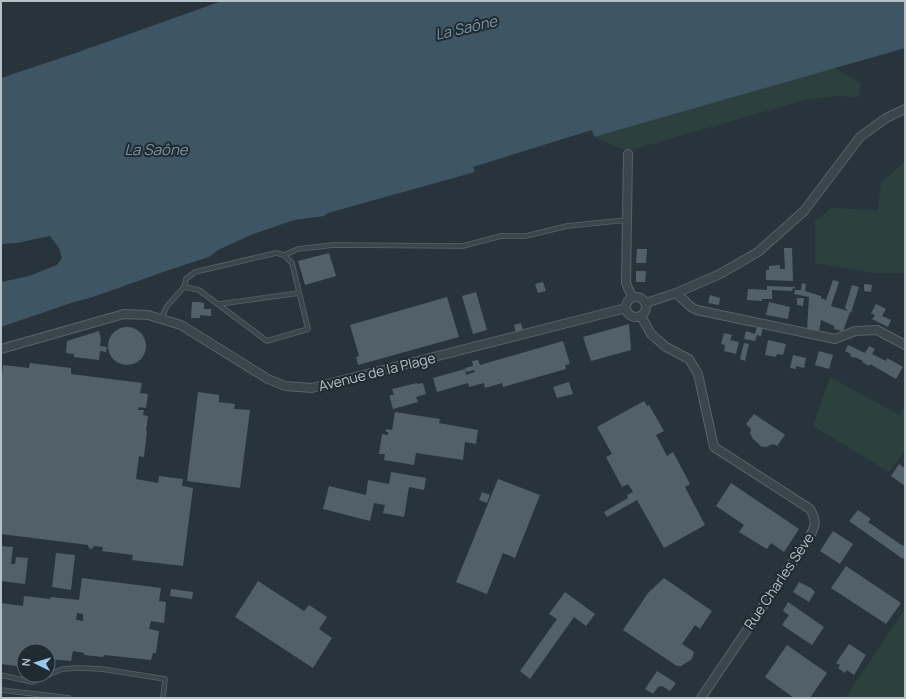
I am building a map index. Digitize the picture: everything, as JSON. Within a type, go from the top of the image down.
[{"type":"street","points":[[646,303],[676,293],[720,274],[758,252],[804,211],[860,137],[886,118],[905,109]]},
{"type":"street","points":[[628,154],[626,283],[632,297]]},
{"type":"street","points":[[676,293],[691,307],[697,310],[835,339],[855,331],[878,330],[905,345]]},
{"type":"street","points":[[638,296],[646,303],[646,311],[641,316],[633,317],[629,315],[626,308],[627,302],[632,297],[638,296]]},
{"type":"street","name":"Avenue de la Plage","points":[[1,349],[124,314],[148,315],[180,325],[268,379],[285,386],[312,388],[626,308]]},
{"type":"street","name":"Rue Charles Sève","points":[[641,316],[652,334],[666,347],[689,359],[698,374],[714,447],[810,509],[815,518],[814,528],[809,538],[701,698]]},
{"type":"lane","points":[[160,319],[167,306],[184,287],[186,278],[195,272],[276,254],[284,255],[298,248],[334,245],[462,246],[500,236],[526,236],[567,226],[627,220]]},
{"type":"lane","points":[[184,287],[199,290],[267,341],[308,329],[292,263],[284,255]]},
{"type":"lane","points":[[219,304],[299,293]]},
{"type":"lane","points":[[56,672],[62,669],[78,668],[102,669],[165,679],[163,698]]},
{"type":"lane","points":[[1,675],[16,678]]},
{"type":"lane","points":[[1,690],[69,698]]},
{"type":"green space","points":[[834,68],[861,83],[858,97],[836,96],[805,100],[628,151],[594,137]]},
{"type":"green space","points":[[905,162],[905,273],[873,273],[815,263],[815,221],[831,208],[878,210],[881,182]]},
{"type":"green space","points":[[830,377],[899,415],[902,409],[905,411],[905,450],[889,472],[813,426]]},
{"type":"green space","points":[[905,609],[905,698],[845,698]]},
{"type":"water","name":"La Saône","points":[[222,1],[905,1],[905,48],[594,137],[592,130],[473,167],[475,172],[328,213],[324,216],[294,220],[253,234],[218,250],[209,257],[1,327],[1,282],[29,276],[57,265],[62,258],[59,248],[50,236],[17,243],[1,244],[1,78]]},
{"type":"building","points":[[784,248],[792,248],[793,281],[766,280],[766,270],[769,270],[769,266],[780,265],[780,269],[785,269]]},
{"type":"building","points":[[637,249],[647,249],[646,263],[636,263]]},
{"type":"building","points":[[329,253],[336,276],[305,285],[298,261]]},
{"type":"building","points":[[636,271],[646,271],[645,282],[636,282]]},
{"type":"building","points":[[833,280],[839,282],[831,306],[848,311],[845,308],[852,285],[859,287],[851,313],[850,312],[843,331],[834,329],[834,326],[821,320],[819,332],[807,330],[809,297],[794,294],[795,290],[801,290],[802,283],[806,284],[805,291],[821,296],[821,298],[826,300]]},
{"type":"building","points":[[543,282],[546,291],[538,293],[535,284]]},
{"type":"building","points":[[864,284],[872,285],[871,292],[864,291]]},
{"type":"building","points":[[767,286],[795,287],[795,289],[793,288],[792,291],[772,290],[772,299],[762,299],[762,301],[747,300],[748,289],[767,290]]},
{"type":"building","points":[[476,292],[487,330],[473,334],[462,296]]},
{"type":"building","points":[[710,295],[720,298],[719,305],[708,303]]},
{"type":"building","points":[[447,297],[459,337],[358,365],[356,357],[359,356],[350,325]]},
{"type":"building","points":[[797,298],[804,298],[803,306],[797,305]]},
{"type":"building","points":[[192,302],[204,303],[204,309],[211,309],[211,316],[200,315],[200,318],[191,318]]},
{"type":"building","points":[[769,302],[790,307],[788,319],[766,315]]},
{"type":"building","points":[[876,304],[886,309],[882,316],[891,320],[888,327],[872,319],[875,315],[871,313]]},
{"type":"building","points":[[521,323],[523,331],[516,333],[514,325]]},
{"type":"building","points":[[629,324],[631,350],[591,361],[583,337]]},
{"type":"building","points":[[757,326],[763,327],[761,336],[757,335],[755,341],[744,339],[746,331],[755,334]]},
{"type":"building","points":[[123,327],[131,327],[141,332],[145,339],[145,353],[141,360],[131,365],[123,365],[113,360],[111,357],[108,350],[108,342],[113,332],[116,330]]},
{"type":"building","points":[[99,331],[101,339],[100,346],[107,347],[106,352],[100,351],[99,360],[74,357],[74,354],[66,353],[67,341]]},
{"type":"building","points":[[724,333],[732,335],[730,340],[739,342],[736,354],[724,351],[725,345],[721,344]]},
{"type":"building","points":[[768,340],[786,344],[783,355],[777,354],[776,357],[765,355]]},
{"type":"building","points":[[563,341],[570,364],[565,365],[566,369],[503,387],[502,383],[485,388],[484,383],[469,387],[468,383],[437,392],[433,378],[465,369],[466,375],[475,372],[474,370],[466,372],[465,368],[473,366],[472,361],[478,360],[480,365]]},
{"type":"building","points":[[744,343],[749,344],[745,361],[740,359]]},
{"type":"building","points":[[848,345],[865,353],[869,346],[875,349],[872,354],[886,361],[887,358],[903,367],[896,379],[870,364],[869,366],[862,362],[863,361],[850,356],[851,354],[845,351]]},
{"type":"building","points":[[819,351],[833,355],[829,369],[815,365]]},
{"type":"building","points":[[793,355],[806,358],[804,368],[796,366],[796,369],[790,368]]},
{"type":"building","points":[[30,363],[71,368],[71,374],[142,383],[140,393],[148,394],[146,408],[139,407],[138,410],[144,410],[143,415],[148,416],[144,457],[139,456],[136,479],[158,483],[159,476],[183,479],[182,486],[193,488],[183,566],[132,560],[133,555],[102,551],[103,547],[94,546],[91,549],[88,545],[1,534],[1,385],[3,365],[29,368]]},
{"type":"building","points":[[569,382],[573,394],[557,398],[553,387]]},
{"type":"building","points":[[423,383],[426,394],[416,397],[418,402],[393,409],[390,398],[390,395],[394,395],[392,389]]},
{"type":"building","points":[[198,392],[219,395],[219,402],[235,404],[234,409],[250,410],[240,488],[187,481]]},
{"type":"building","points":[[644,401],[647,406],[649,405],[664,431],[656,435],[667,456],[673,452],[690,484],[685,487],[705,525],[664,548],[637,500],[607,517],[604,512],[628,498],[627,495],[633,492],[628,484],[622,487],[606,457],[612,454],[597,427]]},
{"type":"building","points":[[395,412],[440,419],[439,423],[478,430],[476,444],[465,442],[463,460],[416,453],[414,465],[384,460],[385,454],[379,454],[382,434],[388,435],[386,429],[392,430]]},
{"type":"building","points":[[754,414],[785,435],[777,446],[773,444],[766,447],[759,446],[760,445],[753,439],[750,433],[751,429],[746,424]]},
{"type":"building","points":[[899,464],[905,468],[905,486],[891,476]]},
{"type":"building","points":[[391,472],[426,478],[424,490],[409,487],[404,517],[383,513],[385,505],[374,503],[370,521],[323,509],[329,486],[366,495],[368,480],[389,484]]},
{"type":"building","points":[[498,479],[540,495],[515,558],[503,553],[487,594],[456,582]]},
{"type":"building","points":[[731,483],[799,529],[784,552],[771,543],[767,549],[739,532],[744,525],[716,506]]},
{"type":"building","points":[[482,492],[490,495],[487,503],[479,500]]},
{"type":"building","points":[[858,510],[871,519],[868,522],[903,546],[905,543],[905,556],[903,559],[849,521]]},
{"type":"building","points":[[833,531],[853,544],[840,564],[820,551]]},
{"type":"building","points":[[1,546],[13,547],[11,564],[15,564],[16,557],[28,558],[25,584],[1,581]]},
{"type":"building","points":[[56,553],[75,555],[71,590],[52,587]]},
{"type":"building","points":[[846,566],[901,603],[886,624],[831,588]]},
{"type":"building","points":[[82,578],[161,588],[159,601],[166,602],[164,623],[151,621],[149,629],[159,631],[156,653],[153,653],[151,660],[104,655],[103,657],[84,655],[84,653],[73,651],[71,661],[56,660],[56,643],[16,643],[16,666],[1,664],[1,603],[23,606],[24,596],[50,599],[51,597],[79,600]],"holes":[[[77,613],[83,614],[83,621],[76,620]]]},
{"type":"building","points":[[664,578],[712,611],[700,629],[695,625],[682,644],[694,652],[692,659],[681,666],[677,666],[623,630],[648,593]]},
{"type":"building","points":[[258,581],[304,611],[309,605],[327,617],[319,629],[332,638],[313,668],[235,617]]},
{"type":"building","points":[[799,582],[811,588],[815,592],[809,602],[793,592]]},
{"type":"building","points":[[171,589],[193,592],[192,599],[170,596]]},
{"type":"building","points":[[565,592],[595,614],[586,626],[574,617],[530,679],[520,671],[557,619],[549,614]]},
{"type":"building","points":[[788,602],[824,627],[812,645],[782,625],[789,615],[783,611]]},
{"type":"building","points":[[849,644],[866,655],[854,675],[847,670],[845,673],[838,668],[840,665],[836,663]]},
{"type":"building","points":[[787,645],[827,673],[810,698],[794,698],[765,677]]},
{"type":"building","points":[[657,671],[676,683],[670,691],[662,686],[658,687],[653,694],[645,689]]}]
